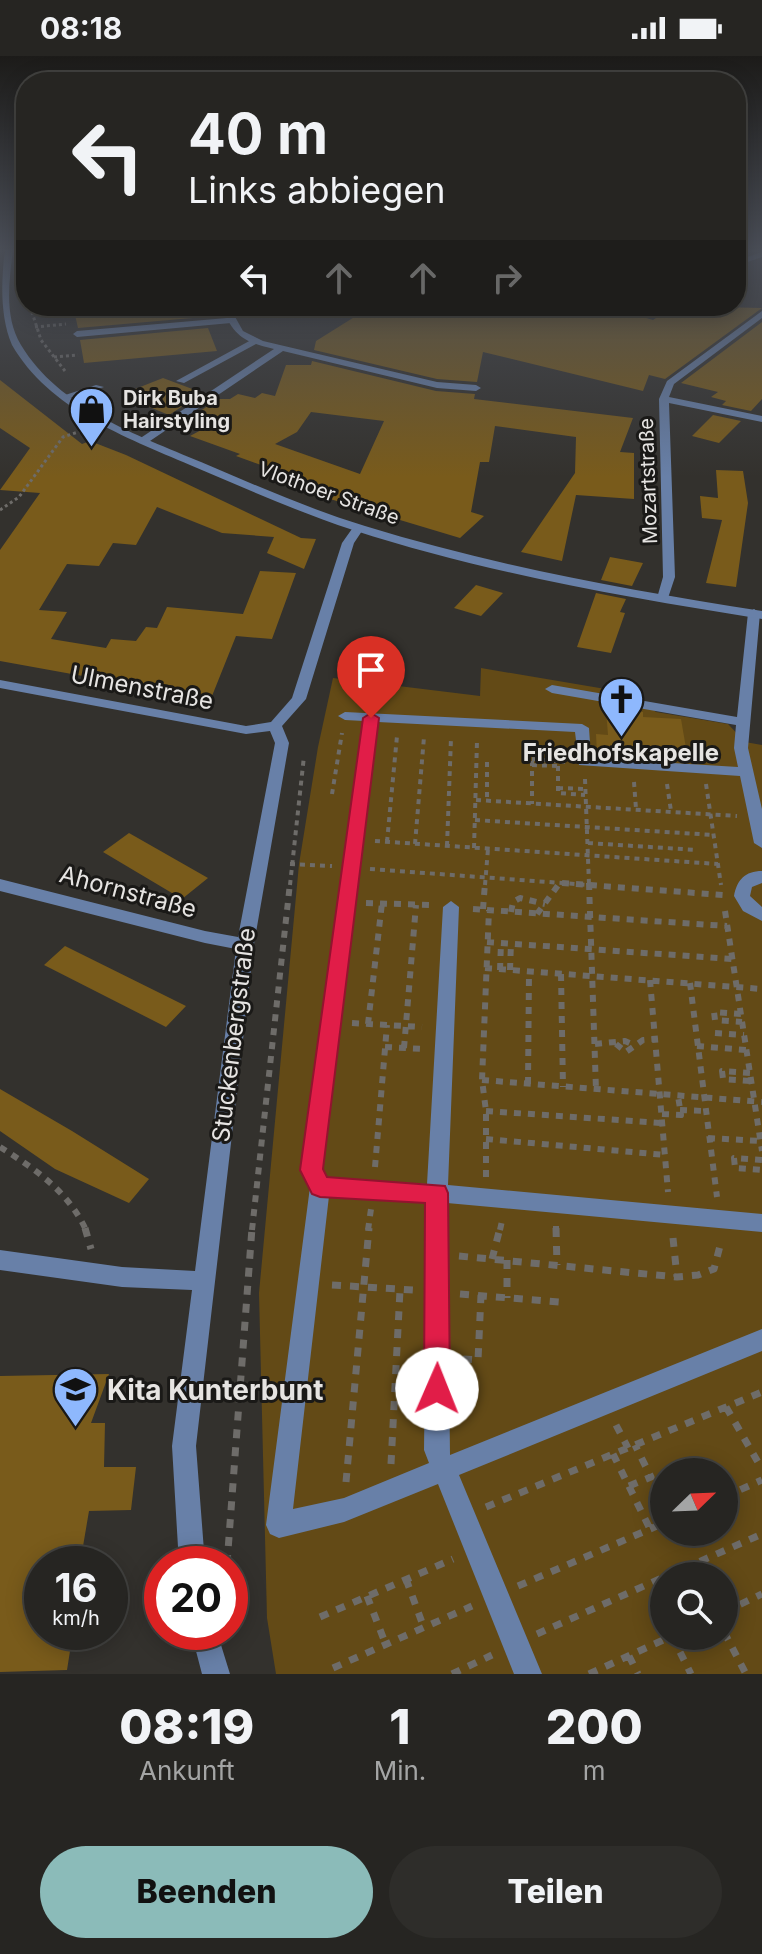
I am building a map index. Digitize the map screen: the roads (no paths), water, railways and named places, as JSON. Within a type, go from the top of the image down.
[{"type":"street","name":"Vlothoer Straße","points":[[7,326],[15,343],[45,380],[64,397],[104,423],[358,528],[480,561],[758,614]]},
{"type":"street","points":[[77,334],[158,326]]},
{"type":"street","points":[[234,326],[239,335],[253,342],[437,385],[476,388]]},
{"type":"street","name":"Mozartstraße","points":[[663,598],[669,577],[664,399],[670,383],[747,326]]},
{"type":"street","points":[[181,381],[253,342]]},
{"type":"street","points":[[143,441],[282,348]]},
{"type":"street","points":[[64,397],[99,387]]},
{"type":"street","points":[[664,399],[762,419]]},
{"type":"street","points":[[275,726],[299,699],[348,543],[358,528]]},
{"type":"street","points":[[758,614],[741,748],[762,843]]},
{"type":"street","name":"Ulmenstraße","points":[[0,684],[246,730],[275,726]]},
{"type":"street","points":[[552,689],[742,722]]},
{"type":"street","points":[[345,716],[582,728],[584,763],[746,772]]},
{"type":"street","points":[[371,718],[354,840],[349,903],[311,1170],[320,1187],[279,1525],[344,1510],[762,1340]]},
{"type":"street","name":"Stuckenbergstraße","points":[[191,1546],[184,1446],[245,944],[257,864],[282,743],[275,726]]},
{"type":"street","points":[[762,877],[754,877],[744,885],[742,896],[749,907],[762,915]]},
{"type":"street","name":"Ahornstraße","points":[[0,885],[205,937],[245,944]]},
{"type":"street","points":[[451,907],[437,1193],[436,1450],[528,1674]]},
{"type":"street","points":[[320,1187],[437,1193],[762,1223]]},
{"type":"street","points":[[0,1260],[94,1273],[203,1281]]},
{"type":"street","points":[[209,1650],[216,1674]]},
{"type":"place","name":"Dirk Buba Hairstyling","points":[[92,449]]},
{"type":"place","name":"Friedhofskapelle","points":[[621,738]]},
{"type":"place","name":"Kita Kunterbunt","points":[[76,1429]]}]
